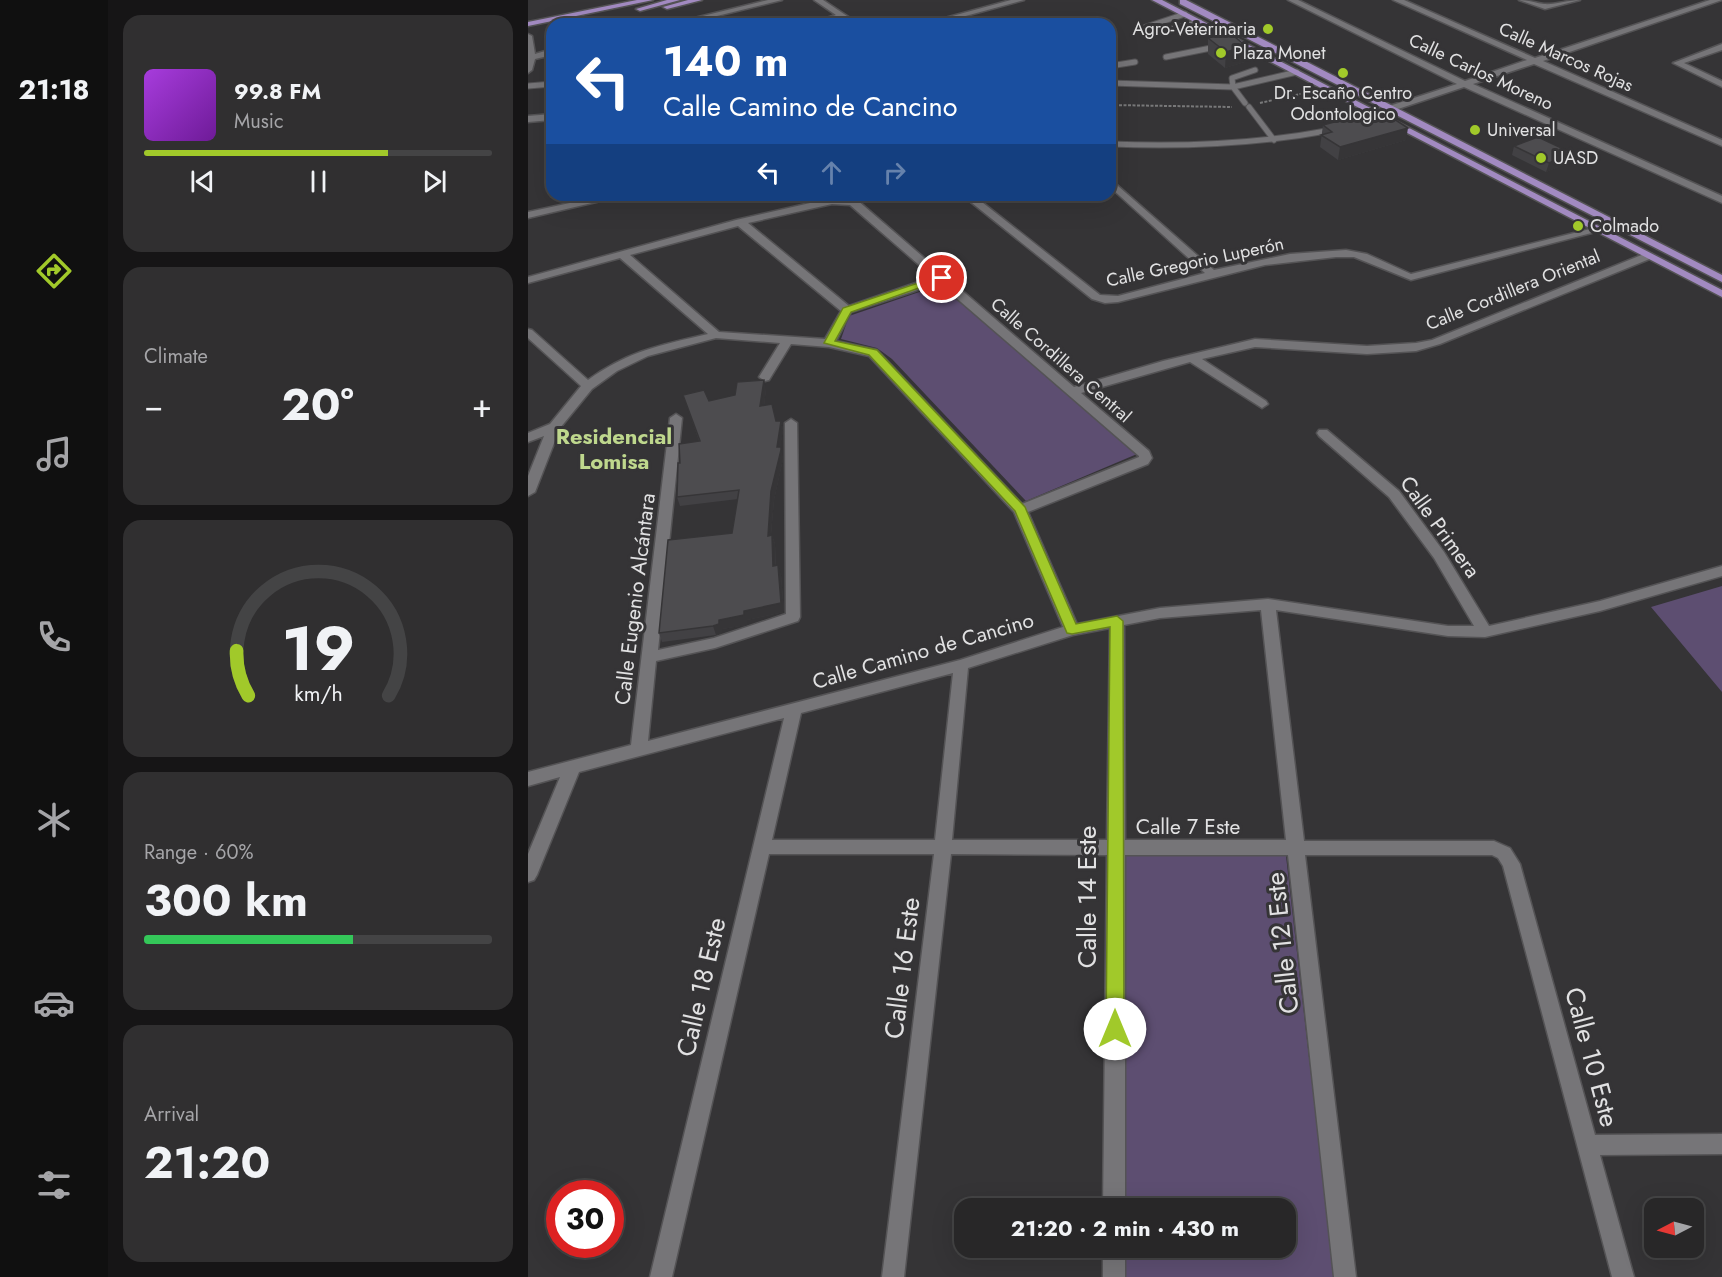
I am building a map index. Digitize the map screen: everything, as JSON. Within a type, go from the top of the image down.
[{"type":"main road","points":[[617,6],[640,0]]},
{"type":"main road","points":[[558,18],[649,0]]},
{"type":"main road","points":[[603,18],[698,0]]},
{"type":"main road","points":[[1179,0],[1722,279]]},
{"type":"main road","points":[[623,14],[674,1]]},
{"type":"main road","points":[[1161,1],[1722,294]]},
{"type":"main road","points":[[528,24],[546,20]]},
{"type":"main road","points":[[528,35],[546,30]]},
{"type":"street","points":[[700,18],[778,0]]},
{"type":"street","points":[[818,0],[847,18]]},
{"type":"street","points":[[950,18],[1020,0]]},
{"type":"street","name":"Calle Carlos Moreno","points":[[1292,0],[1467,85],[1722,200]]},
{"type":"street","name":"Calle Marcos Rojas","points":[[1397,0],[1533,62],[1722,143]]},
{"type":"street","points":[[1522,0],[1545,7],[1575,0]]},
{"type":"street","points":[[1377,113],[1720,0]]},
{"type":"street","points":[[836,18],[844,16]]},
{"type":"street","points":[[528,35],[531,57],[528,70]]},
{"type":"street","points":[[1722,47],[1677,63],[1722,84]]},
{"type":"street","points":[[531,57],[546,53]]},
{"type":"street","points":[[528,118],[546,117]]},
{"type":"street","points":[[1116,187],[1211,273]]},
{"type":"street","points":[[528,215],[593,201]]},
{"type":"street","name":"Calle Cordillera Central","points":[[528,280],[740,222],[832,201]]},
{"type":"street","name":"Calle Cordillera Central","points":[[849,201],[942,278],[1146,458],[1020,510]]},
{"type":"street","name":"Calle Gregorio Luperón","points":[[975,201],[1100,299],[1123,298],[1211,273],[1288,257],[1355,254],[1370,259],[1397,274],[1411,277],[1599,230]]},
{"type":"street","points":[[740,222],[847,310]]},
{"type":"street","points":[[621,253],[716,335]]},
{"type":"street","name":"Calle Cordillera Oriental","points":[[1071,392],[1255,343],[1367,350],[1416,347],[1445,338],[1648,256]]},
{"type":"street","points":[[829,343],[847,310],[942,278]]},
{"type":"street","points":[[528,332],[588,386]]},
{"type":"street","points":[[528,492],[554,427],[588,386],[613,368],[644,353],[716,335],[829,343],[873,352],[1020,510],[1072,630]]},
{"type":"street","points":[[765,377],[788,340]]},
{"type":"street","points":[[1192,358],[1262,404]]},
{"type":"street","name":"Calle Eugenio Alcántara","points":[[639,750],[648,657],[668,514],[676,418]]},
{"type":"street","points":[[648,657],[715,643],[793,617],[791,423]]},
{"type":"street","points":[[528,438],[554,427]]},
{"type":"street","name":"Calle Primera","points":[[1323,432],[1394,494],[1439,555],[1485,632]]},
{"type":"street","name":"Calle Camino de Cancino","points":[[528,779],[961,665],[1072,630],[1160,613],[1268,604],[1448,631],[1485,632],[1600,606],[1722,571]]},
{"type":"street","name":"Calle 12 Este","points":[[1268,604],[1345,1277]]},
{"type":"street","name":"Calle 14 Este","points":[[1114,1198],[1117,621]]},
{"type":"street","name":"Calle 16 Este","points":[[893,1277],[943,848],[961,665]]},
{"type":"street","name":"Calle 18 Este","points":[[661,1277],[794,710]]},
{"type":"street","points":[[528,875],[572,768]]},
{"type":"street","name":"Calle 7 Este","points":[[762,847],[1494,848],[1504,853]]},
{"type":"street","name":"Calle 10 Este","points":[[1504,853],[1511,864],[1623,1277]]},
{"type":"street","points":[[1588,1145],[1722,1144]]},
{"type":"street","points":[[1114,1258],[1114,1277]]},
{"type":"lane","points":[[1185,14],[1143,28],[1145,31],[1156,33],[1200,22]]},
{"type":"lane","points":[[1230,45],[1240,42]]},
{"type":"lane","points":[[1166,57],[1219,47]]},
{"type":"lane","points":[[1116,65],[1135,62]]},
{"type":"lane","points":[[1255,70],[1236,75],[1233,78],[1233,87],[1274,140]]},
{"type":"lane","points":[[1116,83],[1233,87],[1297,72]]},
{"type":"lane","points":[[528,86],[546,84]]},
{"type":"lane","points":[[1364,119],[1377,113]]},
{"type":"lane","points":[[1116,144],[1196,147],[1274,140],[1343,126]]},
{"type":"path","points":[[1249,105],[1284,99],[1326,87]]},
{"type":"path","points":[[1116,105],[1192,108],[1236,106]]},
{"type":"shaded area","points":[[940,285],[1137,454],[1026,501],[892,359],[877,348],[841,339],[849,316]]},
{"type":"shaded area","points":[[1722,586],[1722,692],[1651,607]]},
{"type":"shaded area","points":[[1125,855],[1286,856],[1334,1277],[1124,1277],[1124,1258],[1296,1258],[1296,1198],[1124,1198]]},
{"type":"building","points":[[1230,33],[1246,46],[1226,52],[1208,38]]},
{"type":"building","points":[[1380,110],[1408,128],[1340,147],[1321,135],[1332,132],[1323,125]]},
{"type":"building","points":[[1538,137],[1572,153],[1549,163],[1514,146]]},
{"type":"building","points":[[764,380],[760,406],[772,404],[776,421],[781,421],[777,447],[781,447],[781,450],[771,491],[768,536],[772,535],[773,566],[778,565],[781,603],[744,611],[744,615],[719,620],[719,624],[713,626],[659,633],[668,540],[732,533],[739,490],[677,497],[679,444],[700,441],[683,395],[704,390],[709,401],[735,395],[737,382]]},
{"type":"place","name":"Agro-Veterinaria","points":[[1268,29]]},
{"type":"place","name":"Plaza Monet","points":[[1221,53]]},
{"type":"place","name":"Dr. Escaño Centro Odontologico","points":[[1343,73]]},
{"type":"place","name":"Universal","points":[[1475,130]]},
{"type":"place","name":"UASD","points":[[1541,158]]},
{"type":"place","name":"Colmado","points":[[1578,226]]},
{"type":"district","name":"Residencial Lomisa","points":[[614,449]]},
{"type":"route","points":[[942,278],[847,310],[829,343],[873,352],[1020,510],[1072,630],[1117,621],[1115,1029]]}]
